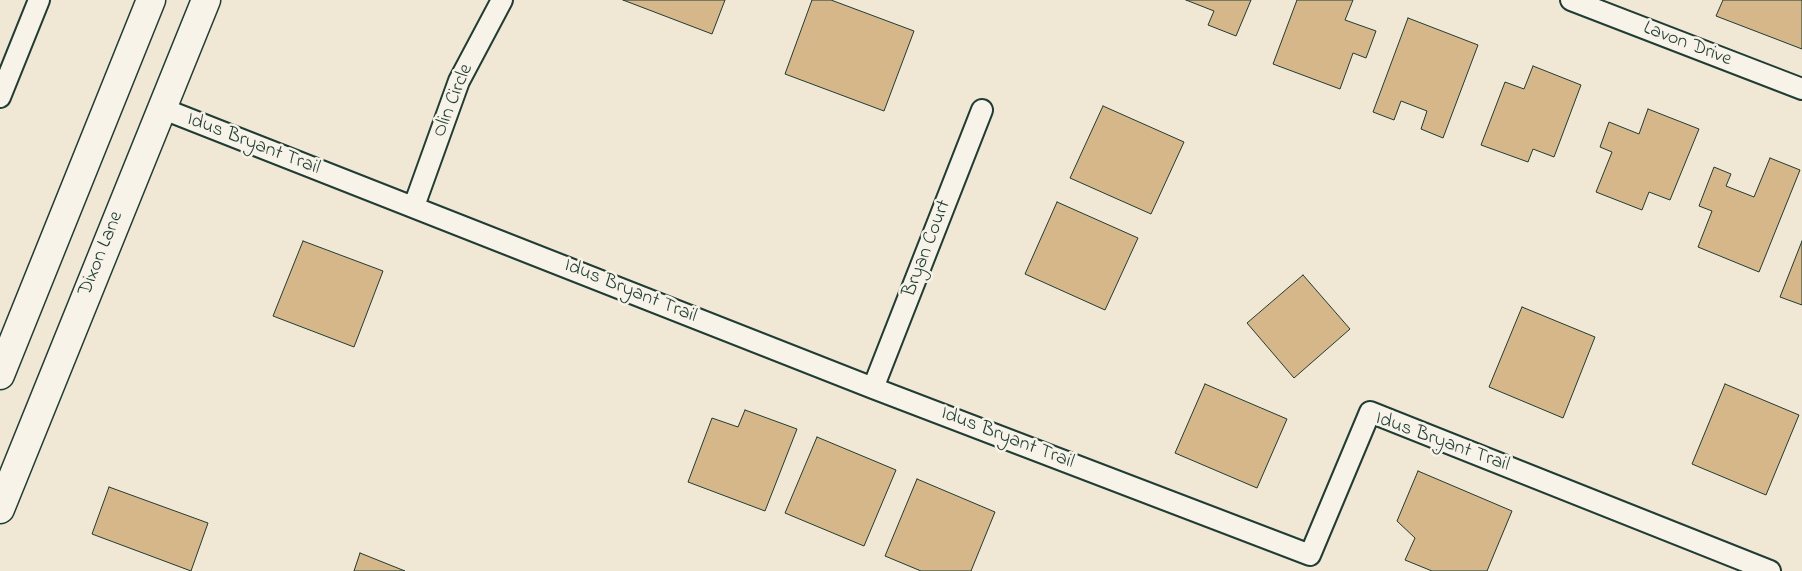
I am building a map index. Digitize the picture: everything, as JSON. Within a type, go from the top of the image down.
[{"type":"main road","points":[[0,375],[151,0]]},
{"type":"main road","name":"Dixon Lane","points":[[0,509],[206,0]]},
{"type":"street","points":[[0,97],[39,0]]},
{"type":"street","name":"Olin Circle","points":[[414,206],[459,81],[502,0]]},
{"type":"street","name":"Lavon Drive","points":[[1572,0],[1802,89]]},
{"type":"street","name":"Idus Bryant Trail","points":[[161,108],[189,121],[414,206],[873,388],[1310,555],[1370,412],[1770,571]]},
{"type":"street","name":"Bryan Court","points":[[873,388],[982,110]]},
{"type":"building","points":[[623,0],[725,0],[712,34]]},
{"type":"building","points":[[812,0],[831,0],[914,31],[884,111],[785,74]]},
{"type":"building","points":[[1186,0],[1251,0],[1236,36],[1208,25],[1214,11]]},
{"type":"building","points":[[1297,0],[1353,0],[1345,20],[1376,31],[1366,58],[1353,53],[1340,89],[1273,64]]},
{"type":"building","points":[[1723,0],[1802,0],[1802,49],[1716,16]]},
{"type":"building","points":[[1408,18],[1478,45],[1443,138],[1421,129],[1427,111],[1401,101],[1394,120],[1373,112]]},
{"type":"building","points":[[1533,66],[1581,85],[1554,157],[1533,149],[1528,162],[1481,145],[1505,82],[1524,89]]},
{"type":"building","points":[[1103,106],[1184,142],[1151,214],[1070,178]]},
{"type":"building","points":[[1648,109],[1699,129],[1670,200],[1649,192],[1642,210],[1596,192],[1612,152],[1600,147],[1609,122],[1639,134]]},
{"type":"building","points":[[1770,158],[1800,170],[1759,272],[1698,247],[1712,211],[1699,206],[1714,167],[1731,174],[1726,186],[1754,197]]},
{"type":"building","points":[[1057,202],[1138,238],[1105,310],[1025,274]]},
{"type":"building","points":[[303,241],[383,271],[354,347],[273,316]]},
{"type":"building","points":[[1802,241],[1802,305],[1780,297]]},
{"type":"building","points":[[1303,275],[1350,329],[1294,378],[1247,323]]},
{"type":"building","points":[[1522,307],[1595,337],[1563,418],[1489,387]]},
{"type":"building","points":[[1205,384],[1287,419],[1257,488],[1175,453]]},
{"type":"building","points":[[1725,384],[1799,415],[1766,495],[1692,464]]},
{"type":"building","points":[[745,410],[797,429],[765,511],[688,482],[712,418],[738,427]]},
{"type":"building","points":[[817,437],[896,470],[864,546],[785,513]]},
{"type":"building","points":[[1418,471],[1512,511],[1487,571],[1432,571],[1405,560],[1415,538],[1397,521]]},
{"type":"building","points":[[917,479],[995,512],[971,571],[921,571],[885,556]]},
{"type":"building","points":[[109,487],[208,523],[191,571],[92,534]]},
{"type":"building","points":[[360,553],[405,571],[354,571]]}]
